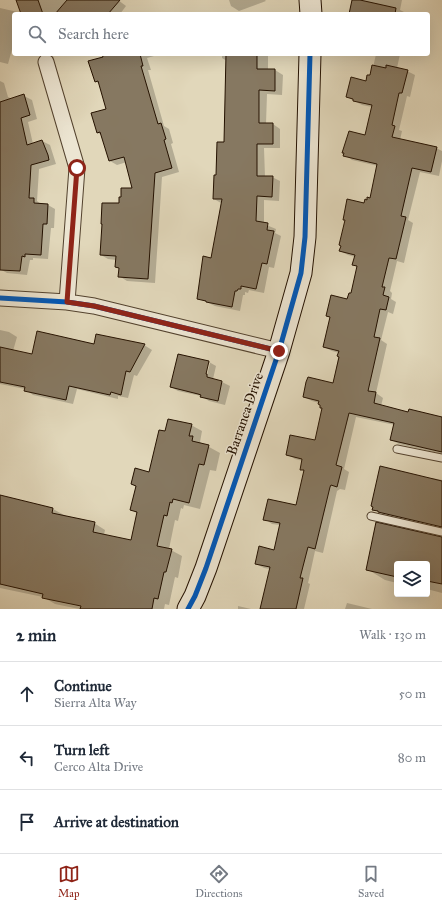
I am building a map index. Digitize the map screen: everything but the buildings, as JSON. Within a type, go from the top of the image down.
[{"type":"street","points":[[310,0],[311,12]]},
{"type":"street","name":"Barranca Drive","points":[[188,609],[206,568],[279,351],[301,273],[306,237],[310,56]]},
{"type":"street","points":[[46,62],[77,168],[67,302]]},
{"type":"street","points":[[0,298],[67,302],[94,306],[279,351]]},
{"type":"lane","points":[[397,449],[442,458]]},
{"type":"lane","points":[[371,516],[442,532]]},
{"type":"cycle path","points":[[188,609],[206,568],[279,351],[301,273],[305,237],[310,56]]},
{"type":"cycle path","points":[[0,298],[67,302],[94,306],[279,351]]},
{"type":"route","points":[[77,168],[67,302],[94,306],[279,351]]}]
